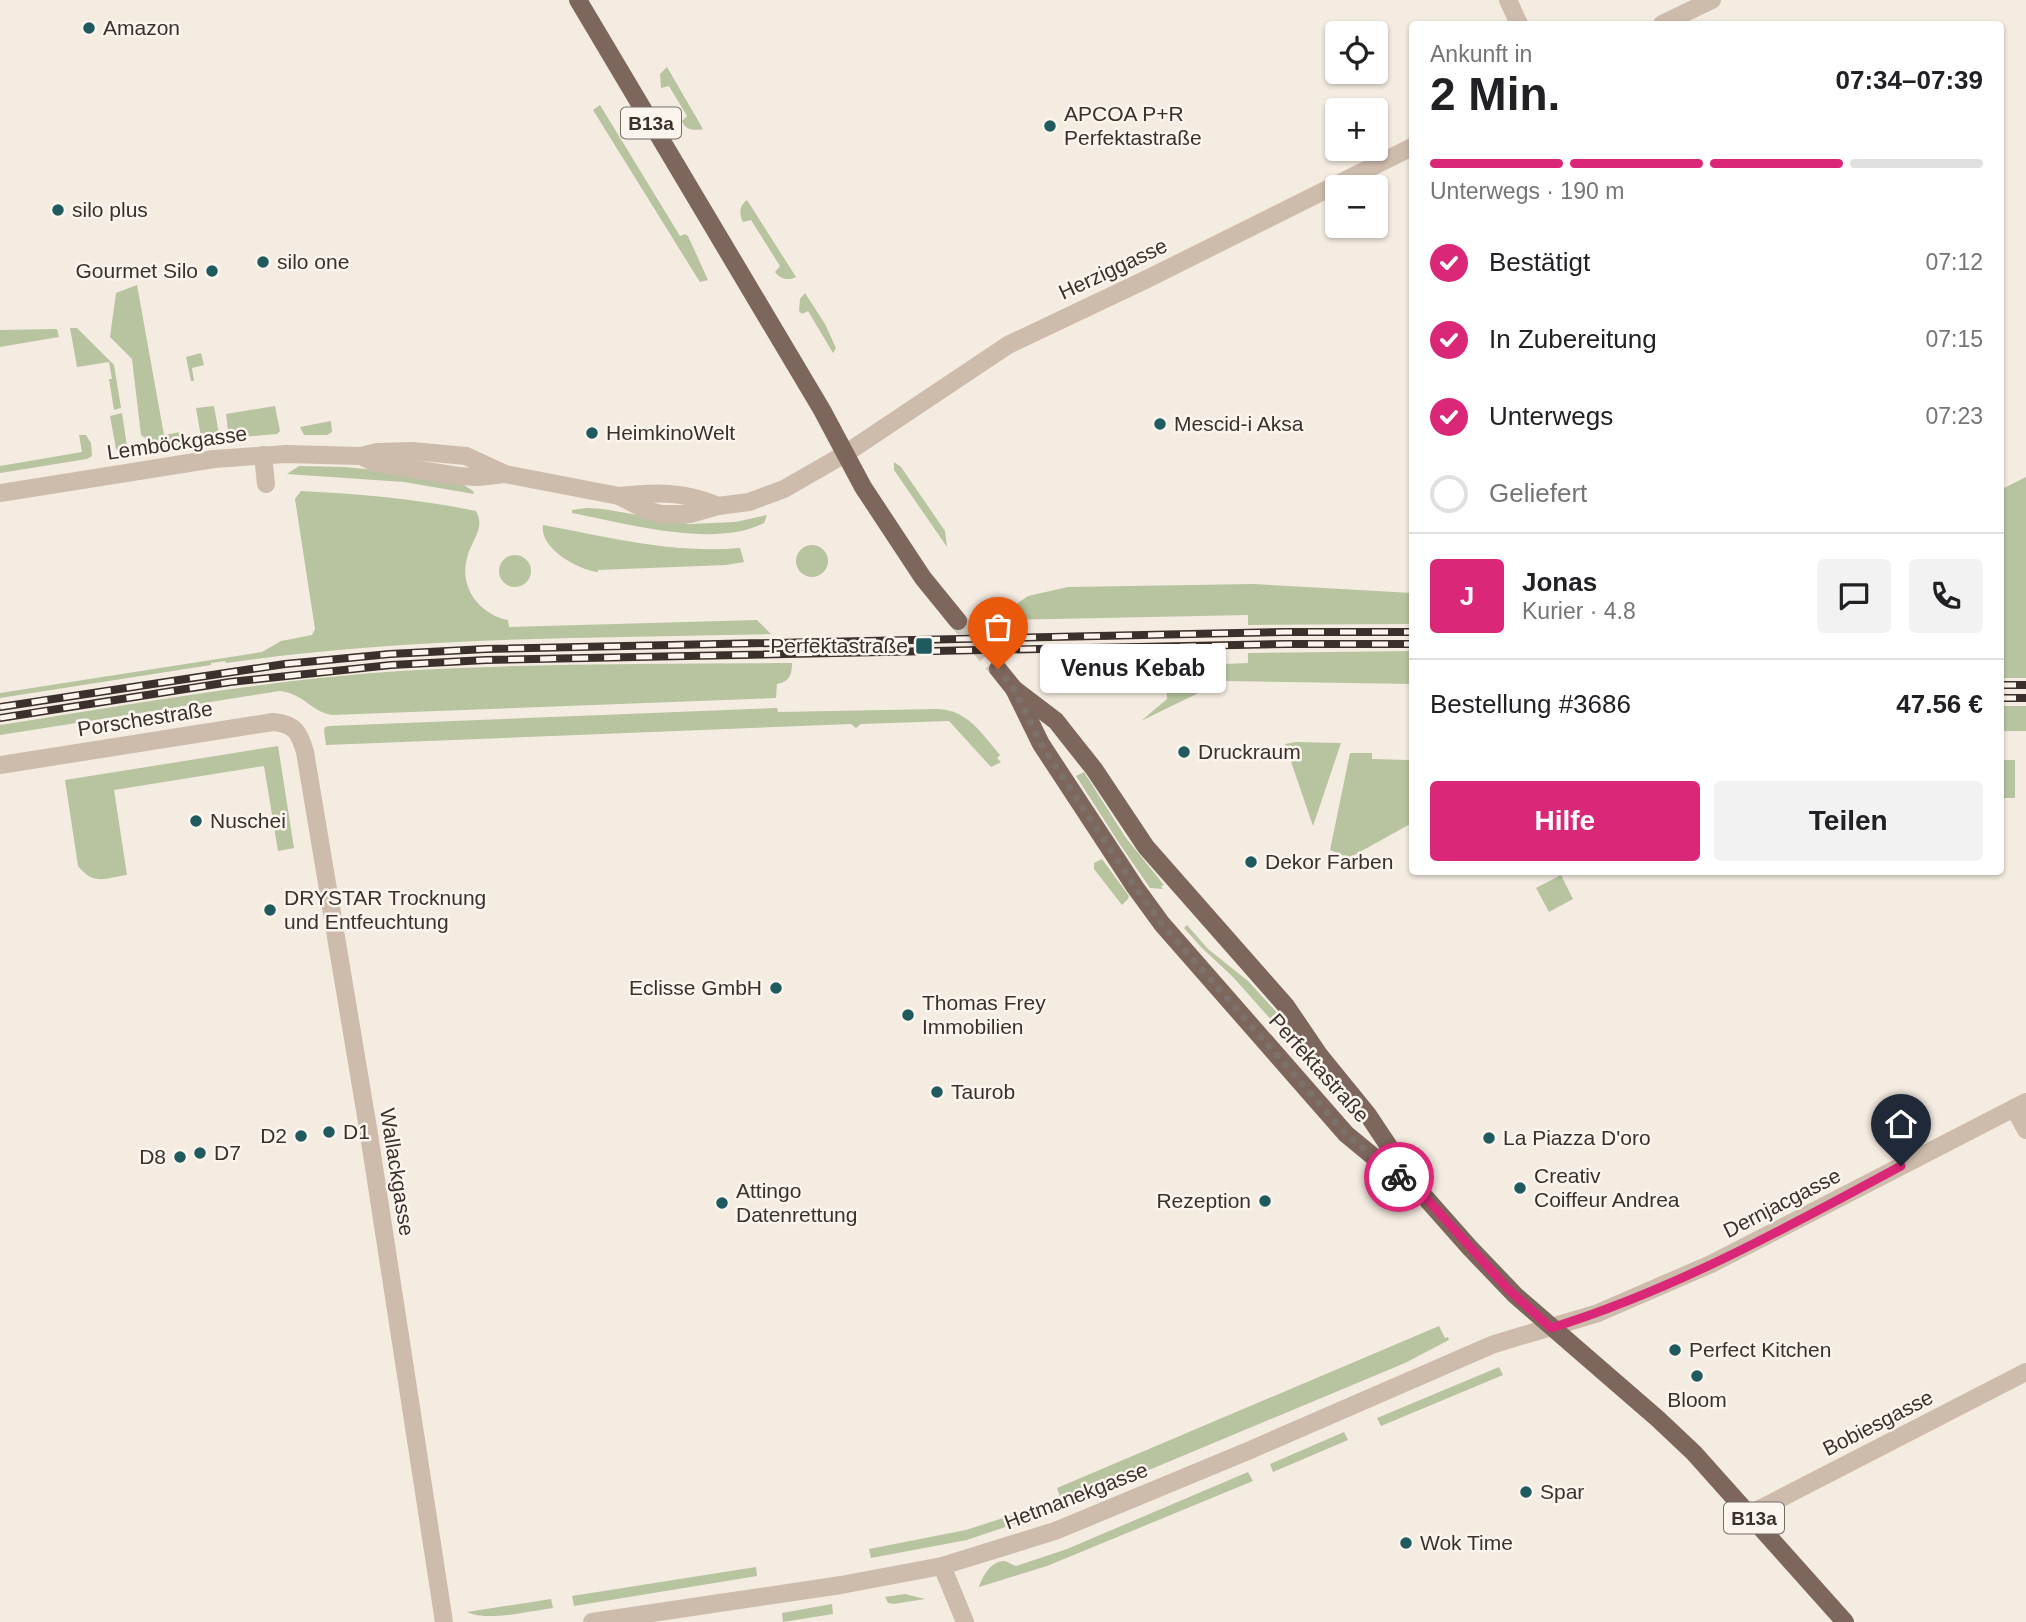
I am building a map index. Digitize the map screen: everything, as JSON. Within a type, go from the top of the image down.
[{"type":"main road","name":"B13a","points":[[578,0],[828,421],[863,488],[923,578],[958,621]]},
{"type":"main road","name":"Perfektastraße","points":[[998,669],[1014,689],[1041,744],[1135,887],[1170,933],[1346,1134],[1392,1172],[1416,1187]]},
{"type":"main road","name":"Perfektastraße","points":[[1014,689],[1056,721],[1073,742],[1146,847],[1286,1006],[1320,1056],[1368,1115],[1416,1187],[1509,1290],[1685,1444],[1751,1514],[1845,1622]]},
{"type":"street","points":[[1508,0],[1518,21]]},
{"type":"street","points":[[1668,21],[1712,0]]},
{"type":"street","name":"Herziggasse","points":[[845,454],[1008,345],[1165,271],[1409,149]]},
{"type":"street","name":"Lemböckgasse","points":[[0,493],[194,462],[263,455],[361,456],[376,463],[457,476],[505,474],[619,496],[646,510],[661,514],[684,515],[765,497],[845,454]]},
{"type":"street","points":[[263,455],[267,484]]},
{"type":"street","name":"Porschestraße","points":[[0,765],[273,722],[296,730]]},
{"type":"street","name":"Wallackgasse","points":[[296,730],[306,752],[321,842],[444,1622]]},
{"type":"street","points":[[2020,1105],[2026,1130]]},
{"type":"street","name":"Dernjacgasse","points":[[1551,1328],[1598,1313],[1712,1265],[2020,1105]]},
{"type":"street","name":"Hetmanekgasse","points":[[592,1622],[841,1585],[942,1566],[1055,1531],[1494,1344],[1551,1328]]},
{"type":"street","name":"Bobiesgasse","points":[[1751,1514],[2026,1372]]},
{"type":"street","points":[[942,1566],[965,1622]]},
{"type":"green space","points":[[667,67],[703,129],[693,130],[685,126],[682,121],[687,116],[669,86],[661,88],[660,74]]},
{"type":"green space","points":[[600,105],[680,236],[688,236],[708,280],[700,282],[593,110]]},
{"type":"green space","points":[[747,200],[796,277],[782,278],[775,272],[780,266],[751,220],[743,222],[740,210]]},
{"type":"green space","points":[[137,285],[164,435],[180,432],[181,441],[176,445],[157,448],[141,435],[132,359],[110,337],[116,293]]},
{"type":"green space","points":[[805,293],[825,324],[836,348],[833,353],[808,311],[802,314],[799,311],[800,299]]},
{"type":"green space","points":[[70,328],[77,328],[114,365],[121,408],[114,410],[109,362],[77,367]]},
{"type":"green space","points":[[57,329],[59,337],[0,347],[0,330]]},
{"type":"green space","points":[[201,353],[204,365],[192,368],[194,381],[191,381],[186,357]]},
{"type":"green space","points":[[214,406],[220,440],[206,441],[201,437],[196,408]]},
{"type":"green space","points":[[275,406],[280,431],[277,434],[229,438],[226,414]]},
{"type":"green space","points":[[122,413],[128,453],[118,452],[116,449],[110,416]]},
{"type":"green space","points":[[331,421],[332,432],[327,435],[304,435],[300,427]]},
{"type":"green space","points":[[79,435],[86,435],[91,443],[92,456],[87,459],[0,473],[0,466],[82,452]]},
{"type":"green space","points":[[894,462],[901,467],[945,531],[947,547],[894,470]]},
{"type":"green space","points":[[299,466],[344,467],[429,475],[456,480],[474,494],[404,482],[287,474]]},
{"type":"green space","points":[[2026,477],[2026,678],[2004,678],[2004,488]]},
{"type":"green space","points":[[301,491],[389,498],[476,511],[479,529],[467,558],[466,579],[480,605],[488,612],[508,620],[509,627],[757,620],[771,634],[498,640],[362,648],[225,661],[0,698],[0,693],[262,652],[281,641],[312,635],[315,629],[295,499]]},
{"type":"green space","points":[[587,508],[690,524],[735,522],[767,515],[764,523],[743,530],[695,534],[669,532],[572,513],[572,510]]},
{"type":"green space","points":[[543,525],[666,547],[740,548],[744,562],[598,572],[580,567],[553,549],[543,534]]},
{"type":"green space","points":[[812,545],[823,550],[828,561],[823,572],[812,577],[801,572],[796,561],[801,550]]},
{"type":"green space","points":[[515,555],[526,560],[531,571],[526,582],[515,587],[504,582],[499,571],[504,560]]},
{"type":"green space","points":[[1253,584],[1409,593],[1409,624],[1248,625],[1248,615],[999,620],[1028,596],[1068,587]]},
{"type":"green space","points":[[1409,651],[1409,684],[1223,681],[1141,721],[1167,699],[1166,674],[1224,673],[1224,664],[1248,663],[1248,653]]},
{"type":"green space","points":[[792,663],[789,677],[777,684],[776,698],[332,715],[280,691],[0,735],[0,725],[200,694],[350,675],[596,664]]},
{"type":"green space","points":[[1084,667],[1058,689],[1040,668]]},
{"type":"green space","points":[[2004,706],[2026,706],[2026,731],[2004,731]]},
{"type":"green space","points":[[777,708],[778,712],[949,710],[974,724],[1000,755],[997,758],[1001,762],[991,767],[949,721],[861,724],[856,728],[851,724],[326,745],[324,730],[330,726]]},
{"type":"green space","points":[[1341,743],[1313,826],[1285,744]]},
{"type":"green space","points":[[278,746],[294,848],[278,851],[264,766],[114,790],[127,875],[100,879],[89,876],[78,866],[65,780]]},
{"type":"green space","points":[[1350,753],[1372,753],[1372,759],[1409,760],[1409,825],[1349,858],[1330,850]]},
{"type":"green space","points":[[2004,760],[2015,760],[2015,798],[2004,798]]},
{"type":"green space","points":[[1084,772],[1126,838],[1164,885],[1161,886],[1163,889],[1150,888],[1119,843],[1076,776]]},
{"type":"green space","points":[[1102,859],[1129,896],[1122,905],[1094,869],[1094,863]]},
{"type":"green space","points":[[1561,875],[1573,899],[1549,912],[1536,888]]},
{"type":"green space","points":[[1187,925],[1208,949],[1248,981],[1281,1017],[1274,1023],[1184,928]]},
{"type":"green space","points":[[1439,1326],[1449,1340],[1405,1363],[1051,1511],[1048,1502],[1060,1497],[1057,1488]]},
{"type":"green space","points":[[1499,1367],[1503,1375],[1381,1426],[1377,1418]]},
{"type":"green space","points":[[1344,1432],[1348,1440],[1273,1472],[1270,1464]]},
{"type":"green space","points":[[1248,1472],[1253,1481],[1047,1566],[979,1587],[988,1570],[999,1562],[1004,1561],[1016,1566],[1067,1549]]},
{"type":"green space","points":[[1028,1510],[1032,1518],[967,1540],[871,1558],[869,1549],[966,1530]]},
{"type":"green space","points":[[756,1567],[757,1576],[574,1606],[572,1596]]},
{"type":"green space","points":[[905,1594],[925,1599],[893,1604],[888,1603],[885,1597]]},
{"type":"green space","points":[[551,1599],[553,1608],[521,1613],[486,1616],[467,1612]]},
{"type":"green space","points":[[832,1604],[833,1614],[783,1622],[782,1613]]},
{"type":"tunnel","points":[[958,621],[998,669]]},
{"type":"railway","points":[[0,707],[285,664],[390,654],[486,649],[1285,632],[1409,632]]},
{"type":"railway","points":[[0,718],[230,682],[391,665],[486,660],[1287,644],[1409,644]]},
{"type":"railway","points":[[2004,685],[2026,685]]},
{"type":"railway","points":[[2004,698],[2026,698]]},
{"type":"way so far","points":[[998,669],[1014,689],[1041,744],[1162,924],[1346,1134],[1399,1177]]},
{"type":"place","name":"Amazon","points":[[89,28]]},
{"type":"place","name":"APCOA P+R Perfektastraße","points":[[1050,126]]},
{"type":"place","name":"silo plus","points":[[58,210]]},
{"type":"place","name":"silo one","points":[[263,262]]},
{"type":"place","name":"Gourmet Silo","points":[[212,271]]},
{"type":"place","name":"Mescid-i Aksa","points":[[1160,424]]},
{"type":"place","name":"HeimkinoWelt","points":[[592,433]]},
{"type":"place","name":"Perfektastraße","points":[[924,646]]},
{"type":"place","name":"Venus Kebab","points":[[998,669]]},
{"type":"place","name":"Druckraum","points":[[1184,752]]},
{"type":"place","name":"Nuschei","points":[[196,821]]},
{"type":"place","name":"Dekor Farben","points":[[1251,862]]},
{"type":"place","name":"DRYSTAR Trocknung und Entfeuchtung","points":[[270,910]]},
{"type":"place","name":"Eclisse GmbH","points":[[776,988]]},
{"type":"place","name":"Thomas Frey Immobilien","points":[[908,1015]]},
{"type":"place","name":"Taurob","points":[[937,1092]]},
{"type":"place","name":"D1","points":[[329,1132]]},
{"type":"place","name":"D2","points":[[301,1136]]},
{"type":"place","name":"La Piazza D'oro","points":[[1489,1138]]},
{"type":"place","name":"D7","points":[[200,1153]]},
{"type":"place","name":"D8","points":[[180,1157]]},
{"type":"place","name":"Creativ Coiffeur Andrea","points":[[1520,1188]]},
{"type":"place","name":"Rezeption","points":[[1265,1201]]},
{"type":"place","name":"Attingo Datenrettung","points":[[722,1203]]},
{"type":"place","name":"Perfect Kitchen","points":[[1675,1350]]},
{"type":"place","name":"Bloom","points":[[1697,1376]]},
{"type":"place","name":"Spar","points":[[1526,1492]]},
{"type":"place","name":"Wok Time","points":[[1406,1543]]},
{"type":"route","points":[[1399,1177],[1416,1187],[1509,1290],[1551,1328],[1598,1313],[1712,1265],[1901,1166]]}]
